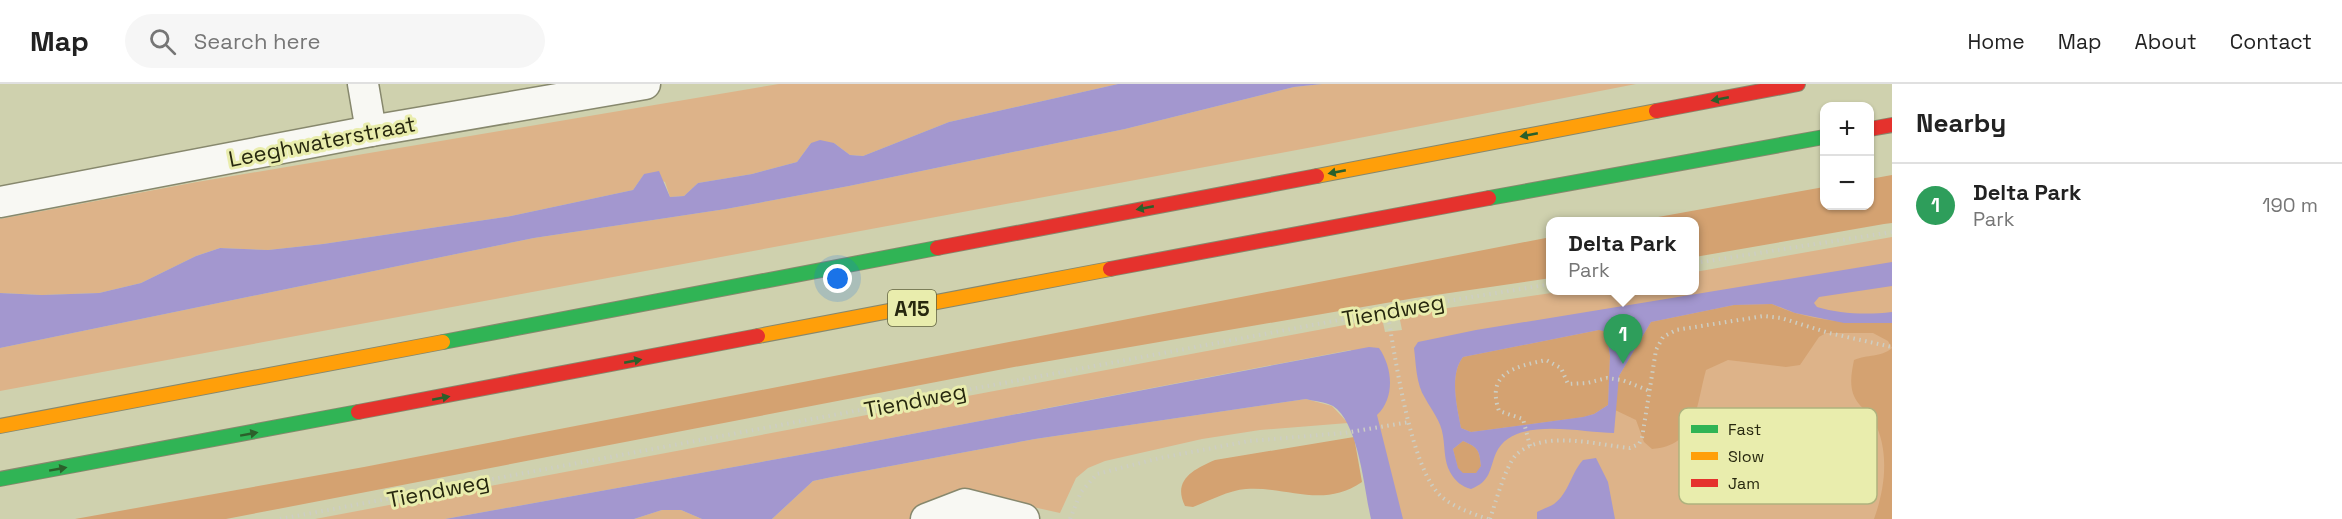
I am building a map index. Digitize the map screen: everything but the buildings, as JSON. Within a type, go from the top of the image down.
[{"type":"highway","name":"A15","points":[[0,426],[1798,84]]},
{"type":"highway","points":[[1874,128],[1892,125]]},
{"type":"highway","name":"A15","points":[[0,479],[380,410],[1532,189],[1820,138]]},
{"type":"street","points":[[363,84],[371,131]]},
{"type":"street","name":"Leeghwaterstraat","points":[[0,202],[371,131],[645,84]]},
{"type":"street","points":[[926,519],[965,504],[1024,519]]},
{"type":"path","points":[[1699,262],[1892,232]]},
{"type":"path","name":"Tiendweg","points":[[280,519],[1387,311],[1546,285]]},
{"type":"path","points":[[1387,311],[1409,422],[1425,474],[1441,497],[1467,512],[1489,519],[1515,456],[1530,446],[1557,441],[1630,447],[1639,444],[1642,438],[1656,350],[1664,337],[1676,330],[1764,316],[1781,318],[1829,333],[1892,347]]},
{"type":"path","points":[[1530,446],[1524,422],[1520,417],[1499,411],[1494,391],[1496,383],[1506,373],[1546,360],[1561,368],[1568,384],[1587,383],[1607,378],[1622,380],[1650,391]]},
{"type":"path","points":[[1070,519],[1081,492],[1097,474],[1160,458],[1249,441],[1344,433],[1409,422]]},
{"type":"shaded area","points":[[779,84],[1118,84],[949,122],[863,156],[850,155],[834,143],[811,143],[797,162],[752,174],[698,183],[684,196],[670,197],[665,182],[644,174],[633,190],[511,216],[323,244],[268,250],[220,248],[196,256],[141,283],[99,293],[42,295],[0,293],[0,219],[197,182]]},
{"type":"shaded area","points":[[1118,84],[1322,84],[1294,87],[1125,129],[849,186],[726,209],[534,238],[0,348],[0,293],[42,295],[99,293],[141,283],[196,256],[220,248],[268,250],[323,244],[511,216],[633,190],[644,174],[659,171],[670,197],[684,196],[698,183],[752,174],[797,162],[811,143],[820,140],[834,143],[850,155],[863,156],[949,122]]},
{"type":"shaded area","points":[[1322,84],[1636,84],[1318,146],[0,391],[0,348],[534,238],[726,209],[849,186],[1125,129],[1294,87]]},
{"type":"shaded area","points":[[1892,175],[1892,223],[1699,256],[1699,217],[1658,217],[1820,188],[1820,210],[1874,210],[1874,178]]},
{"type":"shaded area","points":[[1892,237],[1892,519],[1392,519],[1351,350],[833,449],[445,519],[315,519],[1382,318],[1385,332],[1402,330],[1399,315],[1546,294],[1699,295],[1699,271]]},
{"type":"shaded area","points":[[1546,238],[1546,279],[1415,298],[1014,367],[226,519],[75,519],[364,467]]},
{"type":"shaded area","points":[[1892,262],[1892,286],[1819,297],[1814,303],[1817,307],[1844,312],[1863,314],[1892,312],[1892,323],[1844,323],[1795,313],[1772,304],[1734,305],[1651,322],[1619,376],[1614,433],[1549,429],[1517,434],[1505,441],[1496,453],[1486,479],[1471,489],[1456,481],[1448,468],[1440,426],[1420,387],[1414,348],[1418,342],[1476,330]],"holes":[[[1599,330],[1606,332],[1610,356],[1608,405],[1594,414],[1583,417],[1471,432],[1461,428],[1455,382],[1463,357]],[[1463,441],[1479,453],[1481,466],[1476,473],[1463,473],[1458,468],[1453,449]]]},
{"type":"shaded area","points":[[1772,304],[1816,318],[1846,322],[1892,323],[1892,348],[1888,341],[1873,333],[1826,333],[1819,337],[1800,365],[1786,367],[1728,360],[1706,370],[1696,408],[1679,408],[1679,439],[1667,446],[1652,449],[1644,442],[1636,420],[1615,410],[1619,376],[1651,322],[1734,305]]},
{"type":"shaded area","points":[[1599,330],[1606,332],[1610,356],[1608,405],[1584,417],[1471,432],[1461,428],[1455,382],[1463,357]]},
{"type":"shaded area","points":[[1369,347],[1379,348],[1389,374],[1387,400],[1377,415],[1403,519],[1371,519],[1355,441],[1349,427],[1333,406],[1306,399],[1035,439],[813,481],[772,519],[702,519],[681,510],[662,510],[634,519],[445,519],[833,449]]},
{"type":"shaded area","points":[[1892,348],[1892,519],[1874,519],[1881,495],[1884,470],[1882,445],[1877,429],[1877,408],[1863,408],[1859,404],[1853,394],[1851,377],[1854,360]]},
{"type":"shaded area","points":[[1306,399],[1332,406],[1348,423],[1260,430],[1202,439],[1105,461],[1088,468],[1076,478],[1060,513],[984,496],[913,519],[772,519],[813,481],[1035,439]]},
{"type":"shaded area","points":[[1354,437],[1362,482],[1347,490],[1319,495],[1246,489],[1193,507],[1185,506],[1181,489],[1183,482],[1200,467],[1215,460]]},
{"type":"shaded area","points":[[1463,441],[1479,453],[1481,466],[1477,473],[1462,473],[1458,469],[1453,449]]},
{"type":"shaded area","points":[[1596,458],[1608,482],[1615,519],[1537,519],[1537,512],[1554,504],[1563,494],[1583,460]]},
{"type":"shaded area","points":[[662,510],[681,510],[702,519],[634,519]]},
{"type":"traffic: fast","points":[[1489,198],[1820,138]]},
{"type":"traffic: fast","points":[[443,342],[937,248]]},
{"type":"traffic: fast","points":[[0,479],[358,412]]},
{"type":"traffic: slow","points":[[1317,176],[1656,111]]},
{"type":"traffic: slow","points":[[758,336],[1110,269]]},
{"type":"traffic: slow","points":[[0,426],[443,342]]},
{"type":"traffic: jam","points":[[1656,111],[1798,84]]},
{"type":"traffic: jam","points":[[1874,128],[1892,125]]},
{"type":"traffic: jam","points":[[937,248],[1317,176]]},
{"type":"traffic: jam","points":[[1110,269],[1489,198]]},
{"type":"traffic: jam","points":[[358,412],[758,336]]},
{"type":"place","name":"Delta Park","points":[[1623,364]]}]
